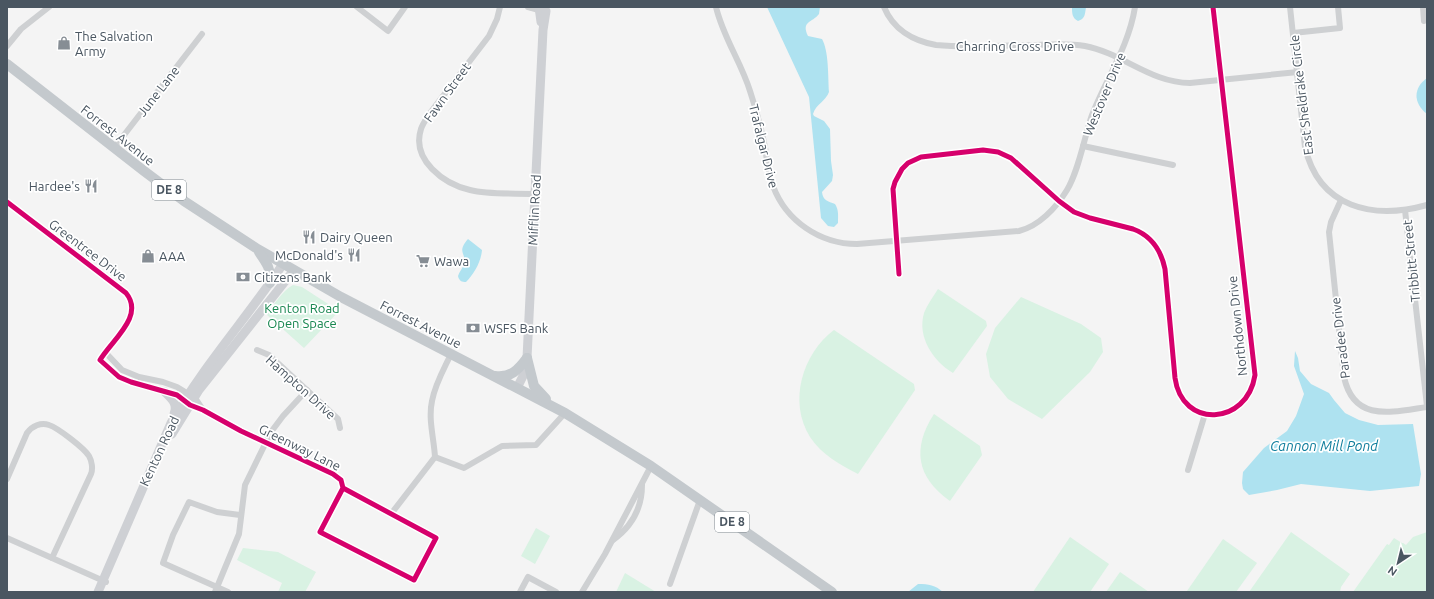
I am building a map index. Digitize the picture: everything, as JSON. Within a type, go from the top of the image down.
[{"type":"highway","name":"Forrest Avenue","points":[[7,64],[184,201],[256,248],[341,297],[566,413],[651,466],[832,592]]},
{"type":"highway","points":[[256,248],[267,263],[270,270],[270,283]]},
{"type":"highway","points":[[492,375],[503,377],[513,374],[520,368],[527,358]]},
{"type":"highway","points":[[527,358],[534,386],[537,391],[555,407]]},
{"type":"main road","name":"Mifflin Road","points":[[518,388],[524,374],[527,358],[543,30],[538,8]]},
{"type":"main road","name":"Kenton Road","points":[[98,592],[189,399],[223,344],[250,311],[283,264]]},
{"type":"main road","name":"Kenton Road","points":[[102,592],[104,581],[171,423],[294,270]]},
{"type":"main road","points":[[165,392],[175,404],[176,411],[171,423]]},
{"type":"street","points":[[7,46],[21,29],[49,7]]},
{"type":"street","points":[[357,7],[388,31],[406,7]]},
{"type":"street","name":"Fawn Street","points":[[500,7],[497,19],[489,36],[430,113],[425,122],[420,135],[421,150],[425,160],[438,175],[459,187],[481,192],[535,194]]},
{"type":"street","name":"Trafalgar Drive","points":[[716,7],[726,37],[750,89],[762,131],[770,178],[777,195],[783,206],[794,218],[814,233],[830,240],[847,244],[857,244],[1019,231],[1034,225],[1059,201]]},
{"type":"street","name":"Charring Cross Drive","points":[[884,7],[890,19],[897,27],[914,39],[924,43],[946,46],[1073,45],[1094,48],[1118,58],[1153,76],[1170,82],[1190,83],[1298,72]]},
{"type":"street","name":"Westover Drive","points":[[1059,201],[1071,182],[1093,113],[1129,32],[1135,7]]},
{"type":"street","name":"Northdown Drive","points":[[1204,414],[1218,414],[1235,409],[1248,397],[1253,386],[1255,375],[1213,7]]},
{"type":"street","name":"East Sheldrake Circle","points":[[1290,7],[1308,160],[1317,178],[1332,194],[1352,205],[1369,209],[1405,210],[1427,205]]},
{"type":"street","points":[[1293,33],[1340,28],[1338,7]]},
{"type":"street","points":[[1423,7],[1424,20],[1427,20]]},
{"type":"street","name":"June Lane","points":[[114,148],[202,34]]},
{"type":"street","points":[[1083,146],[1172,165]]},
{"type":"street","points":[[899,274],[893,196],[895,182],[908,163],[921,157],[983,150],[998,152],[1011,158],[1019,164],[1059,201],[1081,215],[1140,232],[1146,236],[1157,246],[1161,253],[1165,269],[1175,378],[1178,390],[1180,396],[1190,407],[1204,414],[1188,470]]},
{"type":"street","name":"Paradee Drive","points":[[1341,200],[1333,215],[1329,232],[1346,386],[1354,400],[1360,405],[1374,411],[1388,412],[1427,407]]},
{"type":"street","name":"Greentree Drive","points":[[7,202],[126,293],[130,298],[132,304],[131,317],[100,360],[119,377],[189,399]]},
{"type":"street","name":"Tribbitt Street","points":[[1405,210],[1427,407]]},
{"type":"street","name":"Hampton Drive","points":[[256,350],[269,355],[307,390],[338,419],[340,428]]},
{"type":"street","points":[[105,352],[122,370],[134,375],[177,387],[189,399]]},
{"type":"street","points":[[391,514],[435,457],[431,418],[432,401],[436,385],[451,354]]},
{"type":"street","points":[[217,590],[237,542],[245,485],[266,441],[283,416],[307,390]]},
{"type":"street","name":"Greenway Lane","points":[[189,399],[203,410],[242,431],[266,441],[333,474],[341,480],[343,488],[320,532],[414,580],[436,538],[343,488]]},
{"type":"street","points":[[435,457],[464,468],[502,446],[536,445],[566,413]]},
{"type":"street","points":[[7,479],[27,433],[30,428],[36,425],[48,425],[67,437],[90,458],[92,470],[52,558]]},
{"type":"street","points":[[582,592],[612,540],[651,466]]},
{"type":"street","points":[[670,584],[700,500]]},
{"type":"street","points":[[228,592],[217,590],[163,563],[173,535],[189,502],[218,512],[240,515]]},
{"type":"street","points":[[7,538],[104,581]]},
{"type":"street","points":[[520,592],[528,577],[556,592]]},
{"type":"green space","name":"Kenton Road Open Space","points":[[293,285],[302,287],[339,311],[304,348],[266,314],[282,294]]},
{"type":"green space","points":[[938,289],[986,321],[987,326],[953,373],[939,362],[928,348],[923,331],[922,322],[924,313]]},
{"type":"green space","points":[[1021,297],[1081,324],[1101,338],[1103,352],[1090,372],[1042,419],[1008,399],[990,377],[986,354],[995,328]]},
{"type":"green space","points":[[834,330],[914,384],[915,390],[858,474],[844,467],[825,454],[814,443],[803,423],[800,409],[799,394],[807,365],[823,340]]},
{"type":"green space","points":[[934,414],[980,446],[982,455],[950,501],[930,482],[924,472],[921,461],[920,450],[922,439]]},
{"type":"green space","points":[[536,528],[550,536],[535,564],[521,556]]},
{"type":"green space","points":[[1291,532],[1350,574],[1341,587],[1340,592],[1249,592]]},
{"type":"green space","points":[[1427,532],[1427,592],[1353,592],[1387,544],[1389,545],[1394,538],[1406,545],[1413,537]]},
{"type":"green space","points":[[1070,537],[1109,564],[1090,592],[1033,592]]},
{"type":"green space","points":[[1223,539],[1257,563],[1236,592],[1187,591]]},
{"type":"green space","points":[[243,548],[278,552],[316,572],[305,592],[278,592],[282,583],[237,560]]},
{"type":"green space","points":[[1120,572],[1149,592],[1106,592]]},
{"type":"green space","points":[[625,573],[656,592],[616,592]]},
{"type":"water","points":[[767,7],[820,7],[819,14],[808,23],[806,31],[808,36],[822,39],[827,57],[829,92],[813,114],[824,121],[830,129],[833,175],[832,181],[822,192],[825,199],[835,204],[837,209],[838,223],[834,227],[828,226],[821,218],[809,97]]},
{"type":"water","points":[[1072,7],[1086,7],[1085,14],[1082,19],[1078,21],[1073,17]]},
{"type":"water","points":[[1427,78],[1427,114],[1422,110],[1416,96],[1419,86]]},
{"type":"water","points":[[468,239],[482,250],[477,268],[465,282],[460,280],[458,276],[465,260],[462,250]]},
{"type":"water","name":"Cannon Mill Pond","points":[[1295,351],[1298,358],[1300,371],[1311,384],[1329,393],[1345,413],[1359,420],[1378,425],[1413,424],[1421,474],[1419,486],[1370,491],[1301,484],[1249,495],[1243,489],[1243,472],[1264,448],[1287,431],[1296,416],[1304,394],[1294,366]]},
{"type":"water","points":[[918,584],[932,585],[943,592],[908,592]]},
{"type":"cycle path","points":[[899,274],[893,189],[902,169],[908,163],[921,157],[983,150],[998,152],[1011,158],[1059,201],[1074,212],[1090,218],[1133,229],[1140,232],[1155,244],[1165,269],[1175,378],[1180,395],[1189,406],[1201,413],[1215,415],[1228,412],[1240,404],[1250,392],[1255,375],[1213,7]]},
{"type":"cycle path","points":[[7,202],[126,293],[131,302],[132,310],[129,319],[125,328],[100,360],[119,377],[131,382],[177,395],[190,405],[203,410],[241,431],[333,474],[341,480],[343,488],[436,538],[414,580],[320,532],[343,488]]},
{"type":"place","name":"The Salvation Army","points":[[64,43]]},
{"type":"place","name":"Hardee's","points":[[91,186]]},
{"type":"place","name":"Dairy Queen","points":[[309,237]]},
{"type":"place","name":"McDonald's","points":[[354,255]]},
{"type":"place","name":"AAA","points":[[148,256]]},
{"type":"place","name":"Wawa","points":[[423,261]]},
{"type":"place","name":"Citizens Bank","points":[[243,277]]},
{"type":"place","name":"WSFS Bank","points":[[473,328]]}]
